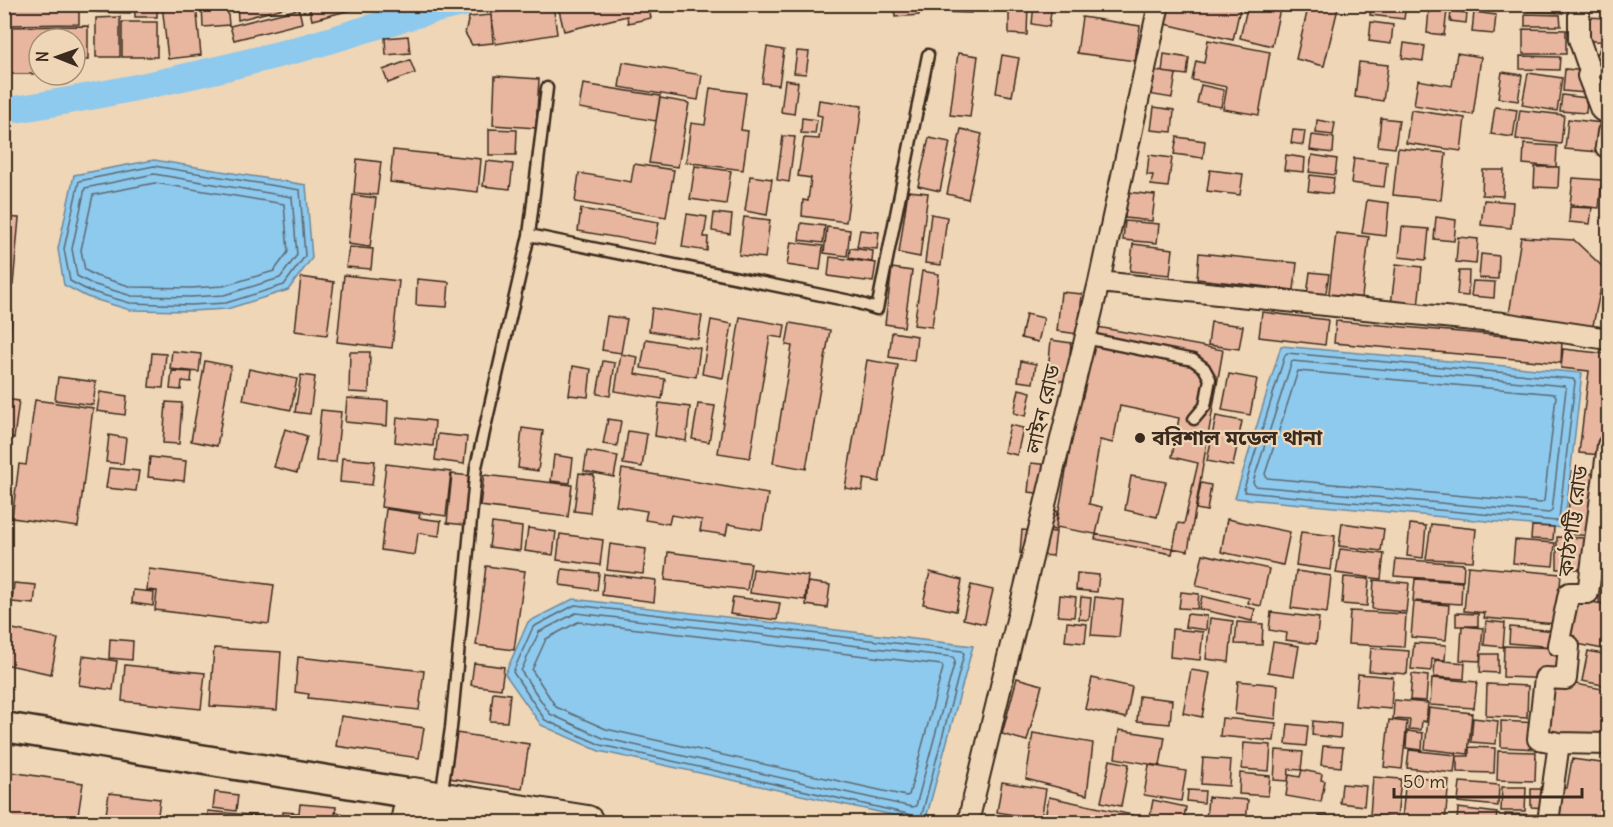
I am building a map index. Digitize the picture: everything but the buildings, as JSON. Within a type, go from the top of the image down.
[{"type":"main road","points":[[4,727],[420,805],[587,822]]},
{"type":"street","name":"লাইন রোড","points":[[968,822],[1100,282],[1159,4]]},
{"type":"street","points":[[1579,4],[1579,39],[1590,71],[1588,76],[1601,110],[1608,114]]},
{"type":"street","points":[[1608,132],[1606,147],[1608,147]]},
{"type":"street","points":[[1100,282],[1503,323],[1608,339]]},
{"type":"street","name":"কাঠপট্টি রোড","points":[[1558,743],[1538,739],[1545,678],[1566,679],[1569,646],[1558,645],[1569,593],[1588,593],[1599,579],[1608,445]]},
{"type":"street","points":[[1548,822],[1558,743],[1608,744]]},
{"type":"lane","points":[[529,235],[843,299],[877,309],[928,55]]},
{"type":"lane","points":[[420,805],[451,728],[476,467],[529,235],[547,88]]},
{"type":"lane","points":[[1085,338],[1192,360],[1204,368],[1210,379],[1205,406],[1194,419]]},
{"type":"water","points":[[154,160],[306,185],[312,258],[288,290],[227,309],[130,310],[87,297],[64,285],[58,249],[74,175]]},
{"type":"water","points":[[1281,346],[1582,373],[1564,528],[1235,498]]},
{"type":"water","points":[[573,599],[973,646],[925,822],[599,751],[541,725],[505,674],[528,622]]},
{"type":"waterway","points":[[4,111],[155,84],[229,67],[461,4]]},
{"type":"place","name":"বরিশাল মডেল থানা","points":[[1140,438]]}]
